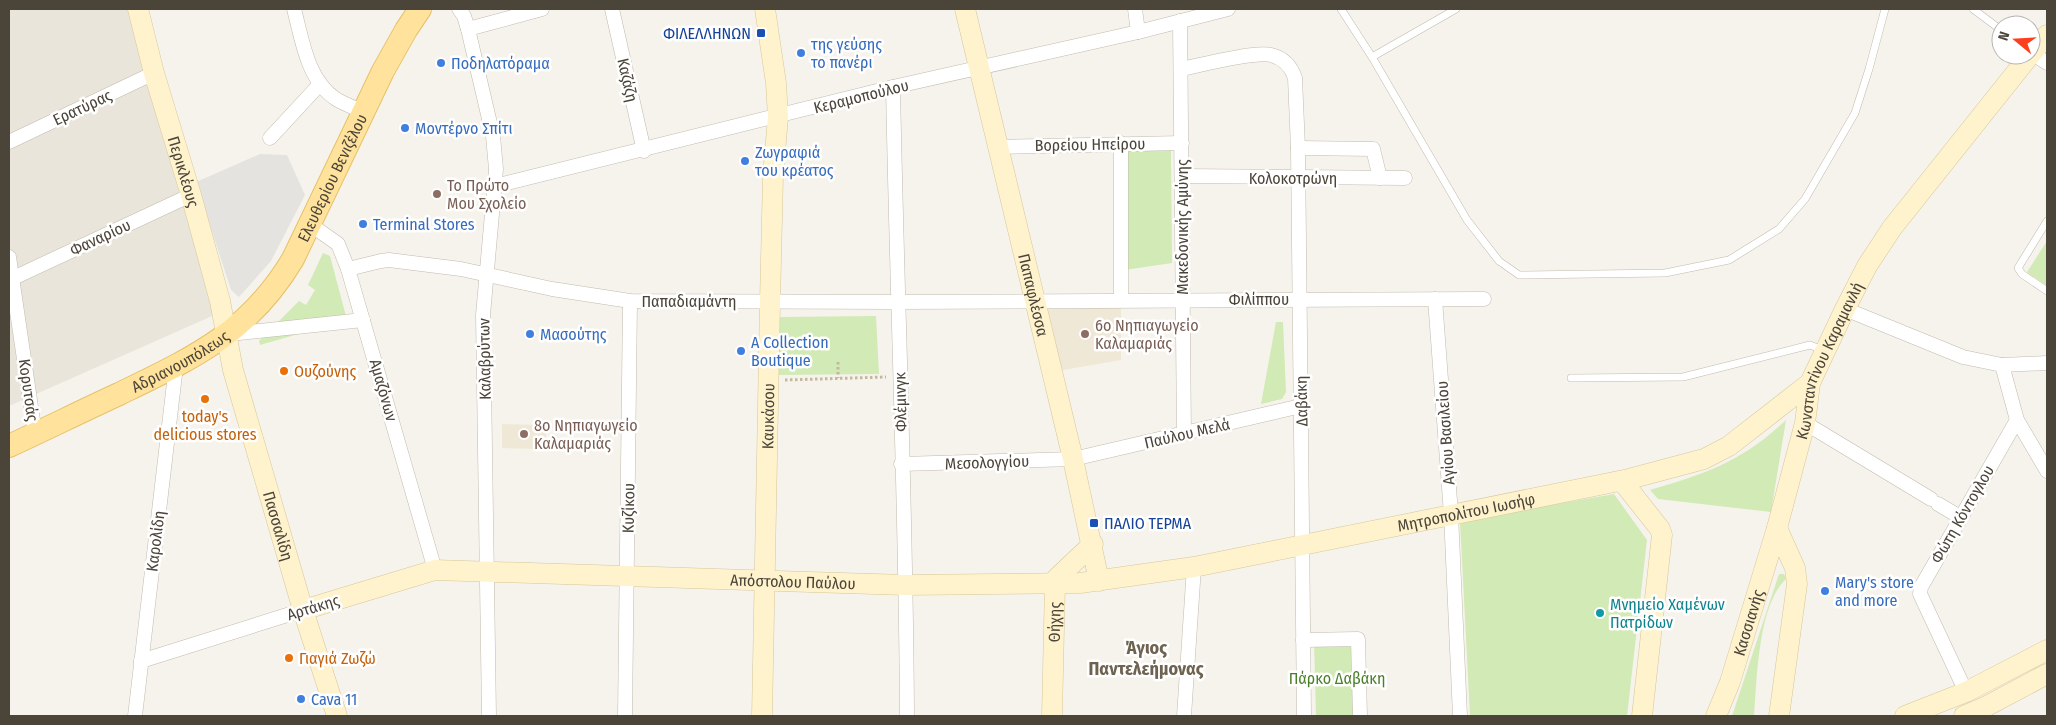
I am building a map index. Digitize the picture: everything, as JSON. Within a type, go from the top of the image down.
[{"type":"main road","name":"Περικλέους","points":[[138,9],[154,73],[191,195],[227,334]]},
{"type":"main road","name":"Ελευθερίου Βενιζέλου","points":[[227,334],[251,314],[286,270],[311,225],[392,55],[420,9]]},
{"type":"main road","name":"Καυκάσου","points":[[762,716],[770,302],[778,116],[776,83],[765,9]]},
{"type":"main road","name":"Παπαφλέσσα","points":[[965,9],[1073,460],[1099,581]]},
{"type":"main road","name":"Κωνσταντίνου Καραμανλή","points":[[1777,528],[1804,423],[1810,383],[1867,266],[1902,215],[2026,65]]},
{"type":"main road","name":"Αδριανουπόλεως","points":[[9,446],[176,366],[227,334]]},
{"type":"main road","name":"Πασσαλίδη","points":[[227,334],[234,370],[303,610],[337,716]]},
{"type":"main road","name":"Μητροπολίτου Ιωσήφ","points":[[1099,581],[1194,567],[1450,514],[1622,481],[1704,459],[1729,446],[1810,383]]},
{"type":"main road","points":[[1622,481],[1660,529],[1662,535],[1642,716]]},
{"type":"main road","points":[[1777,528],[1795,568],[1797,584],[1779,716]]},
{"type":"main road","name":"Κασσιανής","points":[[1716,716],[1732,676],[1777,528]]},
{"type":"main road","name":"Θήχης","points":[[1052,716],[1055,583],[1056,579],[1092,544]]},
{"type":"main road","name":"Αρτάκης","points":[[303,610],[435,570],[487,572]]},
{"type":"main road","name":"Απόστολου Παύλου","points":[[487,572],[906,585],[1099,581]]},
{"type":"main road","points":[[1905,716],[1966,692],[2047,650]]},
{"type":"main road","points":[[1964,716],[2047,674]]},
{"type":"street","points":[[294,9],[307,59],[320,84],[336,99],[364,112]]},
{"type":"street","name":"Καλαβρύτων","points":[[458,9],[464,16],[468,29],[496,153],[496,186],[491,217],[483,315],[489,716]]},
{"type":"street","points":[[468,29],[542,9]]},
{"type":"street","name":"Καζάζη","points":[[612,9],[644,151]]},
{"type":"street","points":[[1135,9],[1138,32]]},
{"type":"street","name":"Κεραμοπούλου","points":[[496,186],[644,151],[893,87],[1138,32],[1228,9]]},
{"type":"street","name":"Μακεδονικής Αμύνης","points":[[1180,21],[1184,434]]},
{"type":"street","name":"Δαβάκη","points":[[1181,68],[1269,54],[1278,57],[1289,65],[1296,86],[1304,716]]},
{"type":"street","name":"Ερατύρας","points":[[9,142],[154,73]]},
{"type":"street","points":[[270,138],[320,84]]},
{"type":"street","name":"Φλέμινγκ","points":[[893,87],[901,464],[906,585],[907,716]]},
{"type":"street","points":[[1121,143],[1121,300]]},
{"type":"street","name":"Βορείου Ηπείρου","points":[[998,147],[1182,143]]},
{"type":"street","points":[[1298,148],[1373,149],[1380,178]]},
{"type":"street","name":"Κολοκοτρώνη","points":[[1182,176],[1405,178]]},
{"type":"street","name":"Φαναρίου","points":[[10,279],[191,195]]},
{"type":"street","name":"Αμαζόνων","points":[[311,225],[338,244],[348,269],[435,570]]},
{"type":"street","name":"Κορυτσάς","points":[[9,256],[10,279],[35,434]]},
{"type":"street","name":"Παπαδιαμάντη","points":[[348,269],[389,260],[461,269],[552,289],[630,300],[898,302],[1035,300]]},
{"type":"street","name":"Αγίου Βασιλείου","points":[[1435,299],[1450,514],[1460,716]]},
{"type":"street","name":"Φιλίππου","points":[[1035,300],[1484,299]]},
{"type":"street","name":"Κυζίκου","points":[[625,716],[630,300]]},
{"type":"street","points":[[1845,309],[1964,356],[2002,365],[2047,363]]},
{"type":"street","name":"Αδριανουπόλεως","points":[[227,334],[363,320]]},
{"type":"street","points":[[2002,365],[2017,420],[2047,471]]},
{"type":"street","name":"Καρολίδη","points":[[134,716],[176,366]]},
{"type":"street","name":"Παύλου Μελά","points":[[1073,460],[1301,406]]},
{"type":"street","name":"Φώτη Κόντογλου","points":[[1966,692],[1920,594],[1921,587],[2017,420]]},
{"type":"street","points":[[1804,423],[1960,517]]},
{"type":"street","name":"Μεσολογγίου","points":[[901,464],[1073,460]]},
{"type":"street","points":[[1184,716],[1194,567]]},
{"type":"street","name":"Αρτάκης","points":[[141,661],[303,610]]},
{"type":"street","points":[[1303,640],[1358,639],[1360,716]]},
{"type":"lane","points":[[1341,9],[1372,57],[1467,220],[1498,261],[1519,275],[1665,273],[1729,260],[1779,229],[1804,199],[1855,113],[1885,9]]},
{"type":"lane","points":[[1372,57],[1456,9]]},
{"type":"lane","points":[[1973,9],[1991,22]]},
{"type":"lane","points":[[2047,220],[2018,268],[2022,274],[2047,291]]},
{"type":"lane","points":[[1571,378],[1683,377],[1810,345],[1826,351]]},
{"type":"path","points":[[838,362],[838,378]]},
{"type":"path","points":[[769,380],[899,376]]},
{"type":"shaded area","points":[[9,9],[137,9],[219,313],[9,406]]},
{"type":"shaded area","points":[[260,154],[287,155],[305,195],[271,261],[239,297],[231,290],[196,182]]},
{"type":"shaded area","name":"6ο Νηπιαγωγείο Καλαμαριάς","points":[[1121,307],[1121,360],[1057,371],[1043,309]]},
{"type":"shaded area","name":"8ο Νηπιαγωγείο Καλαμαριάς","points":[[502,424],[546,425],[546,449],[502,448]]},
{"type":"green space","points":[[1124,149],[1171,150],[1172,263],[1125,270]]},
{"type":"green space","points":[[2047,241],[2047,286],[2027,272]]},
{"type":"green space","points":[[323,253],[330,256],[347,320],[260,345],[259,341],[299,301],[306,305],[315,290],[308,285]]},
{"type":"green space","points":[[876,316],[879,374],[778,375],[779,317]]},
{"type":"green space","points":[[1276,322],[1283,322],[1286,392],[1282,399],[1261,404]]},
{"type":"green space","points":[[1786,420],[1771,512],[1658,499],[1650,490],[1706,472],[1739,456]]},
{"type":"green space","points":[[1614,494],[1647,540],[1627,716],[1470,716],[1460,521]]},
{"type":"green space","points":[[1779,574],[1784,574],[1786,579],[1777,591],[1764,624],[1758,663],[1754,716],[1732,716]]},
{"type":"green space","name":"Πάρκο Δαβάκη","points":[[1358,639],[1360,716],[1316,716],[1314,640]]},
{"type":"place","name":"ΦΙΛΕΛΛΗΝΩΝ","points":[[761,33]]},
{"type":"place","name":"της γεύσης το πανέρι","points":[[801,53]]},
{"type":"place","name":"Ποδηλατόραμα","points":[[441,63]]},
{"type":"place","name":"Μοντέρνο Σπίτι","points":[[405,128]]},
{"type":"place","name":"Ζωγραφιά του κρέατος","points":[[745,161]]},
{"type":"place","name":"Το Πρώτο Μου Σχολείο","points":[[437,194]]},
{"type":"place","name":"Terminal Stores","points":[[363,224]]},
{"type":"place","name":"Μασούτης","points":[[530,334]]},
{"type":"place","name":"6ο Νηπιαγωγείο Καλαμαριάς","points":[[1085,334]]},
{"type":"place","name":"A Collection Boutique","points":[[741,351]]},
{"type":"place","name":"Ουζούνης","points":[[284,371]]},
{"type":"place","name":"today's delicious stores","points":[[205,399]]},
{"type":"place","name":"8ο Νηπιαγωγείο Καλαμαριάς","points":[[524,434]]},
{"type":"place","name":"ΠΑΛΙΟ ΤΕΡΜΑ","points":[[1094,523]]},
{"type":"place","name":"Mary's store and more","points":[[1825,591]]},
{"type":"place","name":"Μνημείο Χαμένων Πατρίδων","points":[[1600,613]]},
{"type":"place","name":"Γιαγιά Ζωζώ","points":[[289,658]]},
{"type":"place","name":"Cava 11","points":[[301,699]]},
{"type":"district","name":"Άγιος Παντελεήμονας","points":[[1146,658]]}]
